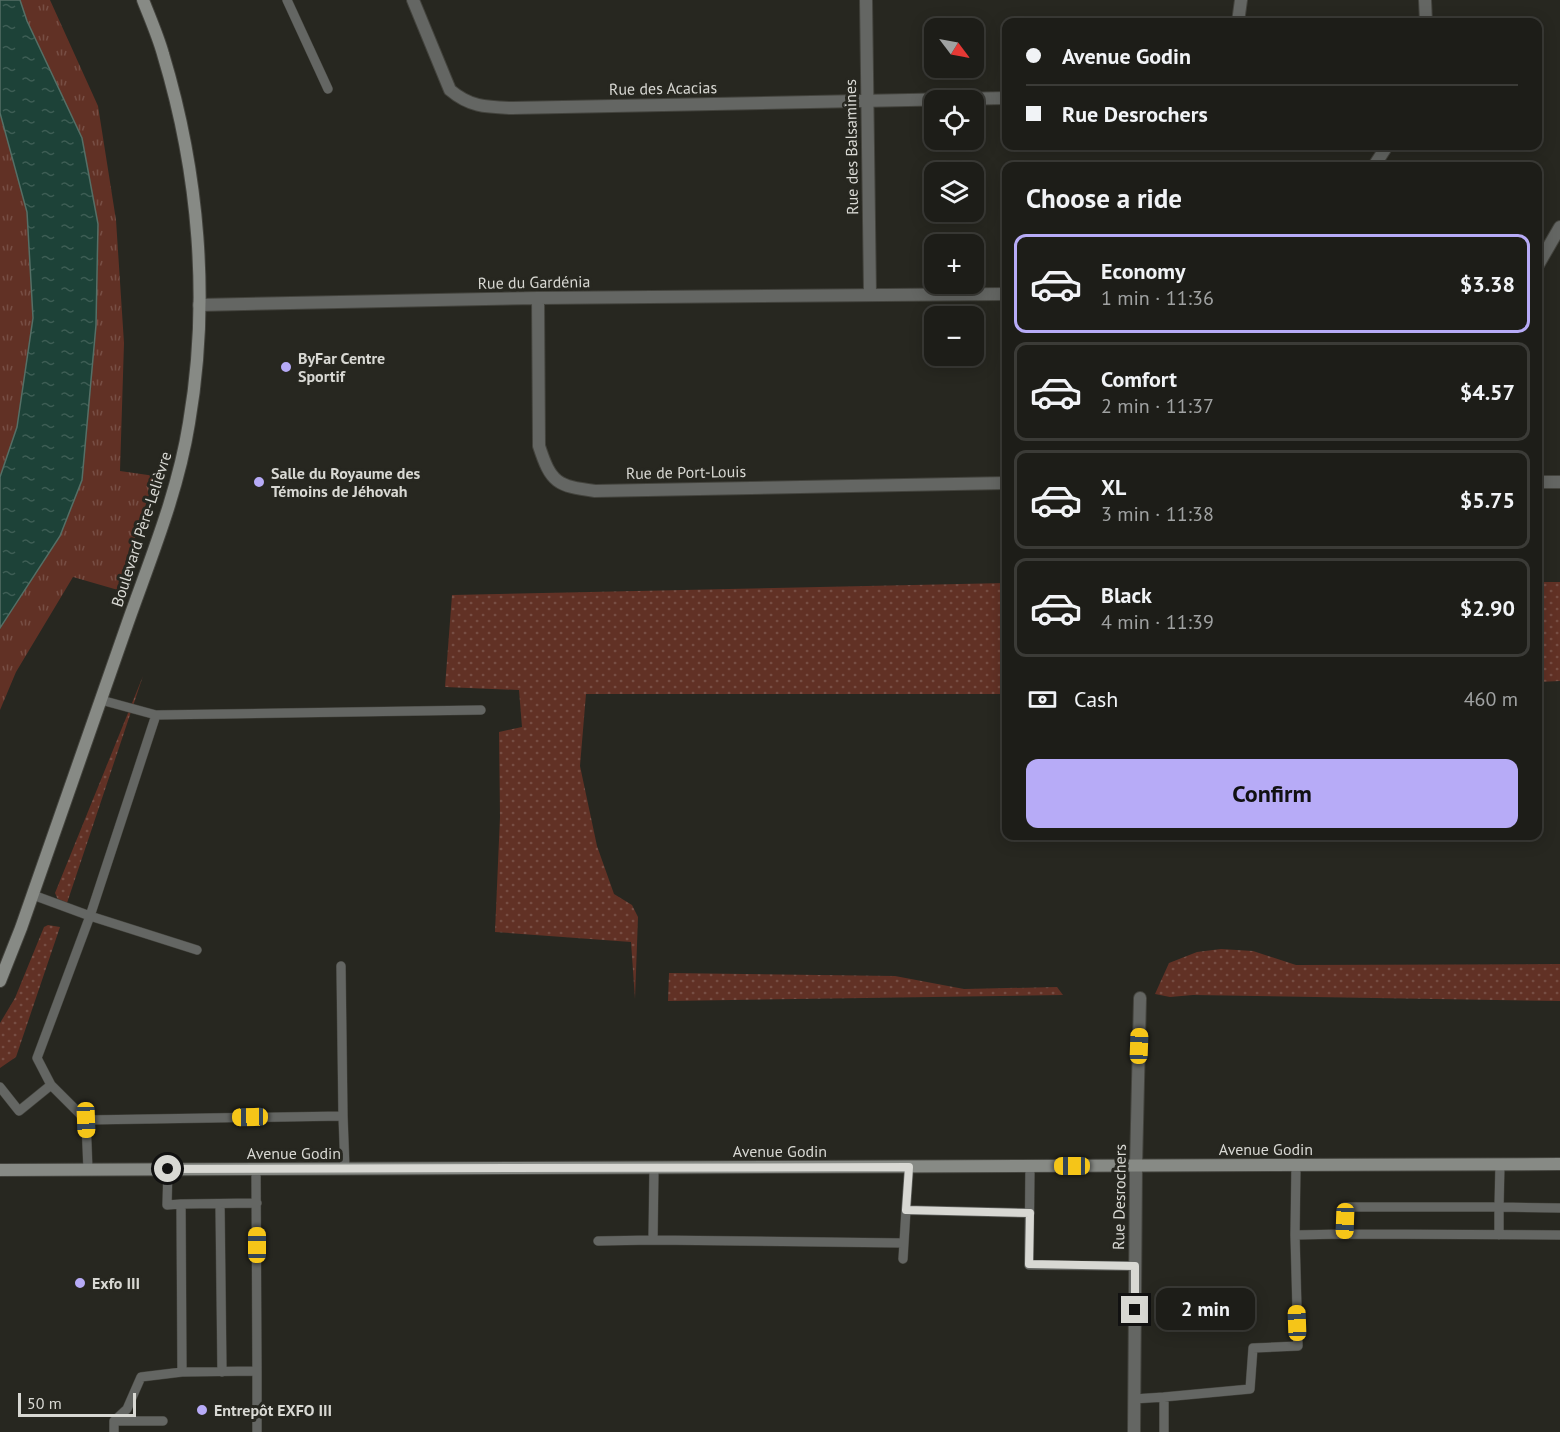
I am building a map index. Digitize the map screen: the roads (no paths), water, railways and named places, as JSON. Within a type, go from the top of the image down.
[{"type":"street","name":"Boulevard Père-Lelièvre","points":[[0,981],[33,895],[178,476],[192,407],[199,329],[196,219],[181,122],[163,52],[143,0]]},
{"type":"street","name":"Rue des Acacias","points":[[413,0],[450,90],[462,100],[482,107],[1002,98]]},
{"type":"street","name":"Rue des Balsamines","points":[[866,0],[870,294]]},
{"type":"street","points":[[1238,18],[1240,0]]},
{"type":"street","points":[[1425,0],[1426,18]]},
{"type":"street","points":[[1542,258],[1560,227]]},
{"type":"street","name":"Rue du Gardénia","points":[[199,304],[1002,294]]},
{"type":"street","name":"Rue de Port-Louis","points":[[538,298],[539,446],[547,470],[559,483],[574,488],[595,490],[1002,483]]},
{"type":"street","points":[[1542,482],[1560,482]]},
{"type":"street","name":"Rue Desrochers","points":[[1134,1432],[1140,998]]},
{"type":"street","name":"Avenue Godin","points":[[0,1170],[1560,1164]]},
{"type":"lane","points":[[287,0],[328,89]]},
{"type":"lane","points":[[101,700],[156,715],[481,710]]},
{"type":"lane","points":[[88,1170],[86,1120],[51,1085],[37,1058],[90,916],[156,715]]},
{"type":"lane","points":[[33,895],[197,950]]},
{"type":"lane","points":[[341,966],[345,1169]]},
{"type":"lane","points":[[0,1087],[19,1111],[51,1085]]},
{"type":"lane","points":[[86,1120],[343,1116]]},
{"type":"lane","points":[[1499,1235],[1500,1164]]},
{"type":"lane","points":[[1134,1399],[1250,1389],[1252,1348],[1298,1346],[1296,1165]]},
{"type":"lane","points":[[1030,1166],[1029,1264],[1135,1266]]},
{"type":"lane","points":[[903,1258],[909,1167]]},
{"type":"lane","points":[[653,1240],[654,1168]]},
{"type":"lane","points":[[168,1169],[167,1205],[257,1203]]},
{"type":"lane","points":[[256,1170],[257,1432]]},
{"type":"lane","points":[[181,1204],[182,1372]]},
{"type":"lane","points":[[220,1204],[222,1372]]},
{"type":"lane","points":[[1344,1234],[1345,1207],[1560,1208]]},
{"type":"lane","points":[[906,1210],[1030,1213]]},
{"type":"lane","points":[[1295,1235],[1560,1235]]},
{"type":"lane","points":[[598,1241],[904,1243]]},
{"type":"lane","points":[[114,1432],[114,1421],[126,1409],[141,1377],[182,1372],[257,1371]]},
{"type":"lane","points":[[1164,1397],[1164,1432]]},
{"type":"lane","points":[[114,1421],[163,1421]]},
{"type":"water","points":[[0,0],[20,0],[27,21],[82,138],[98,224],[96,325],[82,480],[60,536],[0,628],[0,477],[17,427],[33,318],[27,212],[0,113]]},
{"type":"place","name":"ByFar Centre Sportif","points":[[286,367]]},
{"type":"place","name":"Salle du Royaume des Témoins de Jéhovah","points":[[259,482]]},
{"type":"place","name":"Exfo III","points":[[80,1283]]},
{"type":"place","name":"Entrepôt EXFO III","points":[[202,1410]]}]
